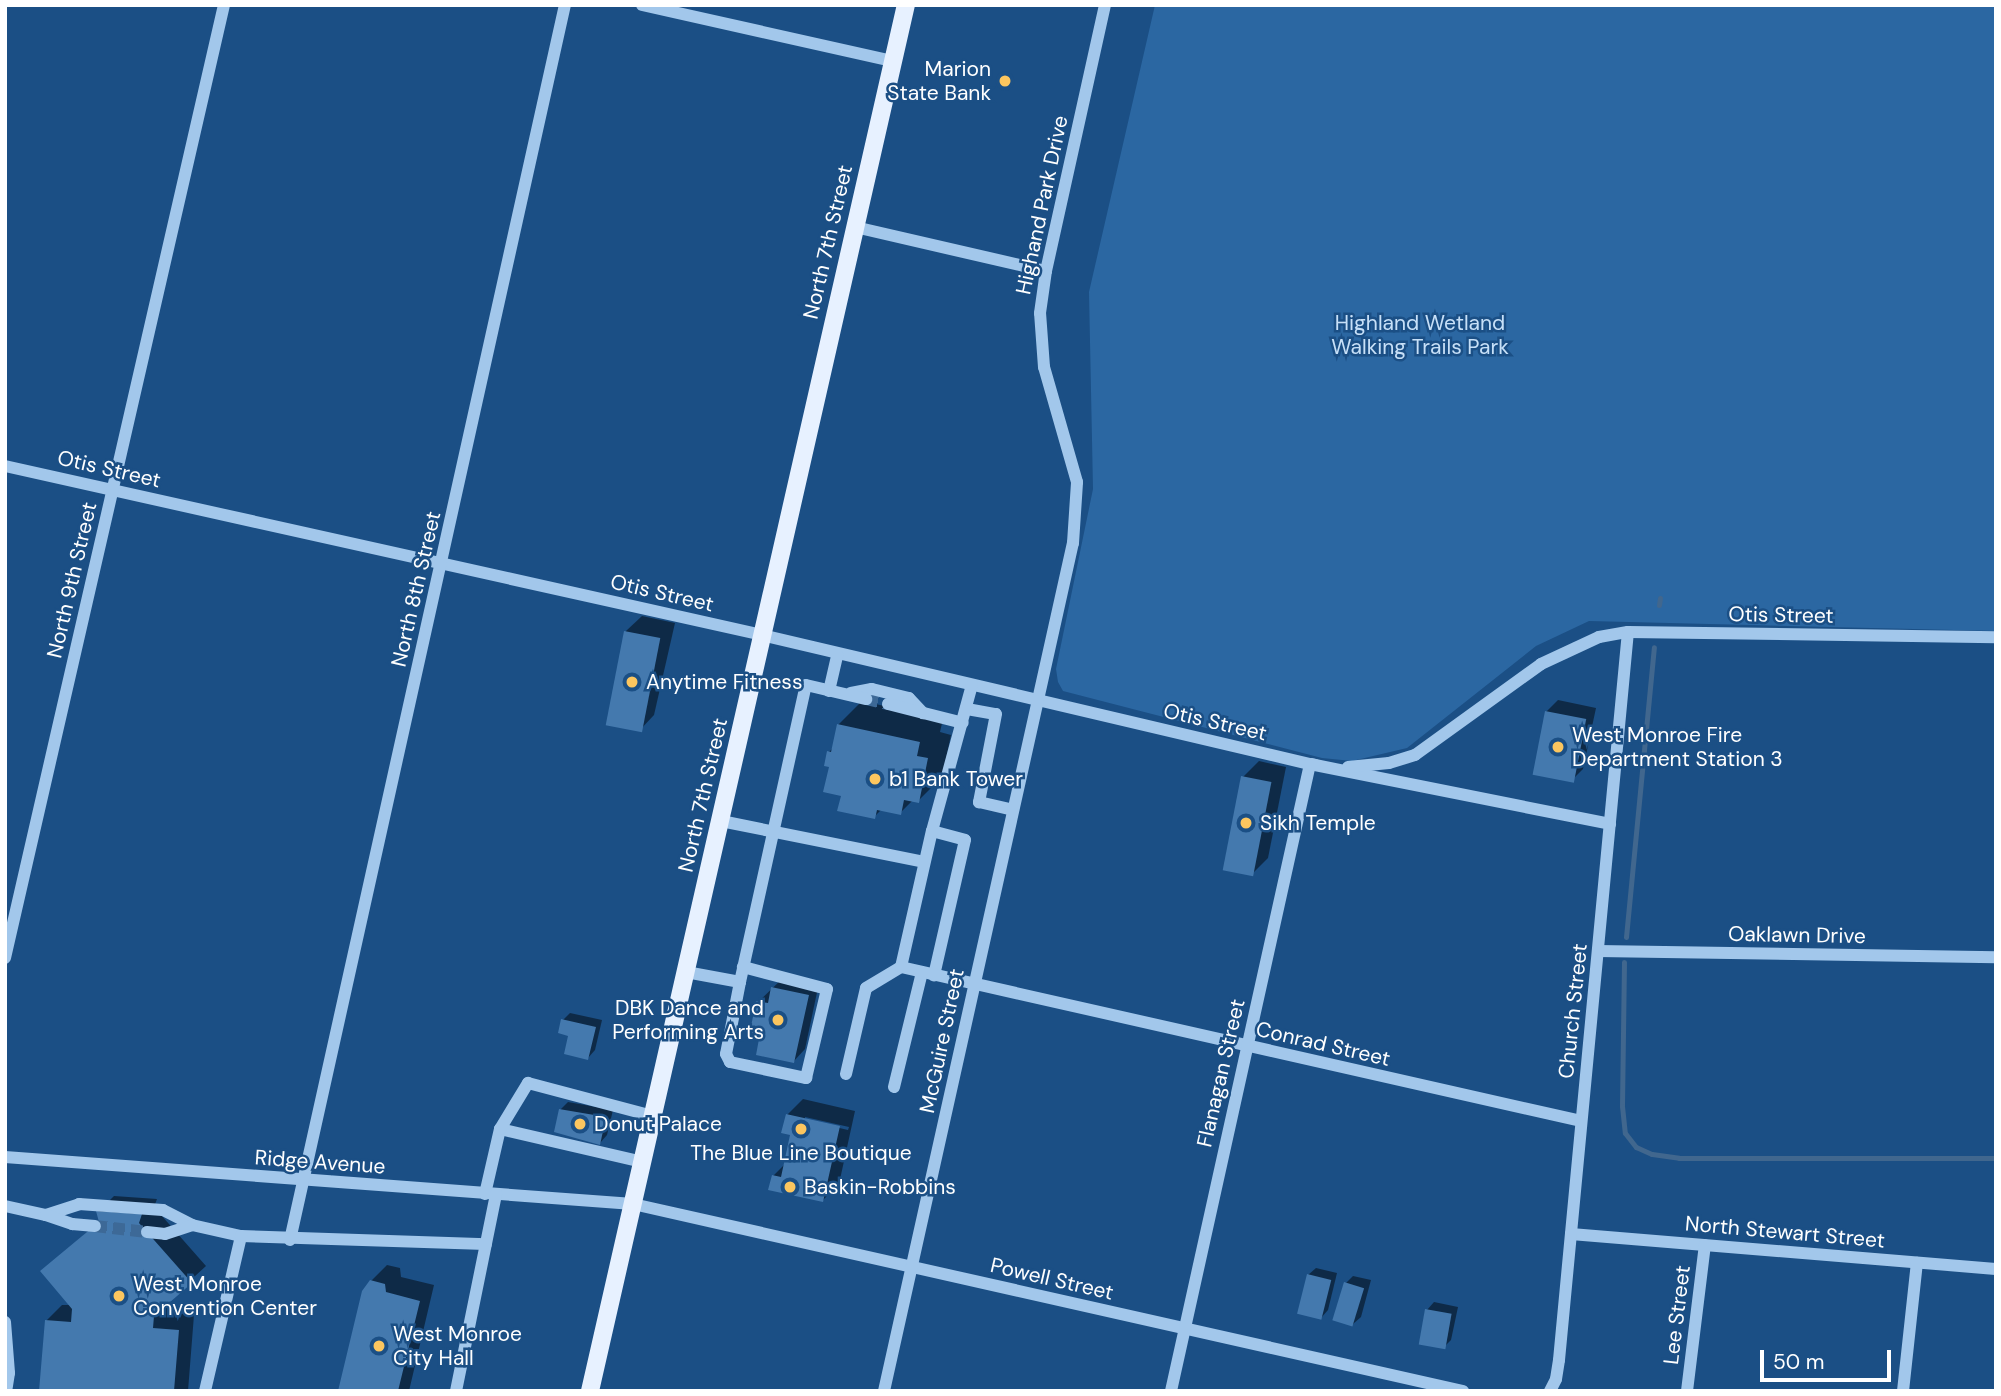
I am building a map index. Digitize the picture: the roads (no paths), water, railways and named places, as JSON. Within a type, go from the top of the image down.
[{"type":"main road","name":"North 7th Street","points":[[590,1391],[906,5]]},
{"type":"street","name":"North 9th Street","points":[[5,958],[224,5]]},
{"type":"street","name":"North 8th Street","points":[[290,1240],[565,5]]},
{"type":"street","points":[[642,5],[893,61]]},
{"type":"street","name":"Highand Park Drive","points":[[1039,700],[1073,543],[1078,500],[1073,461],[1044,367],[1040,343],[1040,313],[1045,271],[1105,5]]},
{"type":"street","points":[[855,227],[1045,271]]},
{"type":"street","name":"Otis Street","points":[[5,466],[762,635],[837,655],[1310,764],[1609,824]]},
{"type":"street","name":"Otis Street","points":[[1310,764],[1356,767],[1415,755],[1541,664],[1599,637],[1628,632],[1996,637]]},
{"type":"street","name":"Church Street","points":[[1550,1391],[1556,1379],[1559,1360],[1628,632]]},
{"type":"street","points":[[829,691],[837,655]]},
{"type":"street","points":[[743,967],[827,989],[806,1078],[730,1062],[726,1054],[743,967],[806,685],[866,699]]},
{"type":"street","points":[[846,1074],[866,988],[901,967],[932,831],[972,685]]},
{"type":"street","points":[[845,694],[872,689],[909,698],[923,713]]},
{"type":"street","name":"McGuire Street","points":[[884,1391],[1039,700]]},
{"type":"street","points":[[888,704],[963,723]]},
{"type":"street","points":[[967,709],[996,714],[979,802],[1013,810]]},
{"type":"street","name":"Flanagan Street","points":[[1171,1391],[1310,764]]},
{"type":"street","points":[[720,821],[925,862]]},
{"type":"street","points":[[894,1087],[965,840],[932,831]]},
{"type":"street","name":"Oaklawn Drive","points":[[1598,951],[1996,957]]},
{"type":"street","name":"Conrad Street","points":[[901,967],[1581,1121]]},
{"type":"street","points":[[686,972],[740,982]]},
{"type":"street","points":[[456,1391],[486,1244],[500,1129],[528,1083],[653,1116]]},
{"type":"street","points":[[500,1129],[643,1162]]},
{"type":"street","name":"Ridge Avenue","points":[[5,1157],[633,1205]]},
{"type":"street","points":[[46,1215],[79,1204],[163,1210],[192,1225],[241,1236],[290,1240],[486,1244]]},
{"type":"street","name":"Powell Street","points":[[633,1205],[1463,1391]]},
{"type":"street","points":[[5,1206],[72,1224],[94,1226]]},
{"type":"street","points":[[148,1233],[165,1234],[192,1225]]},
{"type":"street","name":"North Stewart Street","points":[[1571,1234],[1996,1269]]},
{"type":"street","points":[[205,1391],[241,1236]]},
{"type":"street","name":"Lee Street","points":[[1687,1391],[1705,1245]]},
{"type":"street","points":[[1903,1391],[1917,1263]]},
{"type":"street","points":[[5,1322],[6,1391]]},
{"type":"waterway","points":[[1659,605],[1660,598]]},
{"type":"waterway","points":[[1626,937],[1654,647]]},
{"type":"waterway","points":[[1624,962],[1622,1106],[1625,1133],[1636,1147],[1652,1154],[1679,1158],[1996,1158]]},
{"type":"tunnel","points":[[866,699],[888,704]]},
{"type":"tunnel","points":[[95,1226],[147,1232]]},
{"type":"place","name":"Marion State Bank","points":[[1005,81]]},
{"type":"place","name":"Anytime Fitness","points":[[632,682]]},
{"type":"place","name":"West Monroe Fire Department Station 3","points":[[1558,747]]},
{"type":"place","name":"b1 Bank Tower","points":[[875,779]]},
{"type":"place","name":"Sikh Temple","points":[[1246,823]]},
{"type":"place","name":"DBK Dance and Performing Arts","points":[[778,1020]]},
{"type":"place","name":"Donut Palace","points":[[580,1124]]},
{"type":"place","name":"The Blue Line Boutique","points":[[801,1129]]},
{"type":"place","name":"Baskin-Robbins","points":[[790,1187]]},
{"type":"place","name":"West Monroe Convention Center","points":[[119,1296]]},
{"type":"place","name":"West Monroe City Hall","points":[[379,1346]]},
{"type":"park label","name":"Highland Wetland Walking Trails Park","points":[[1420,335]]}]
